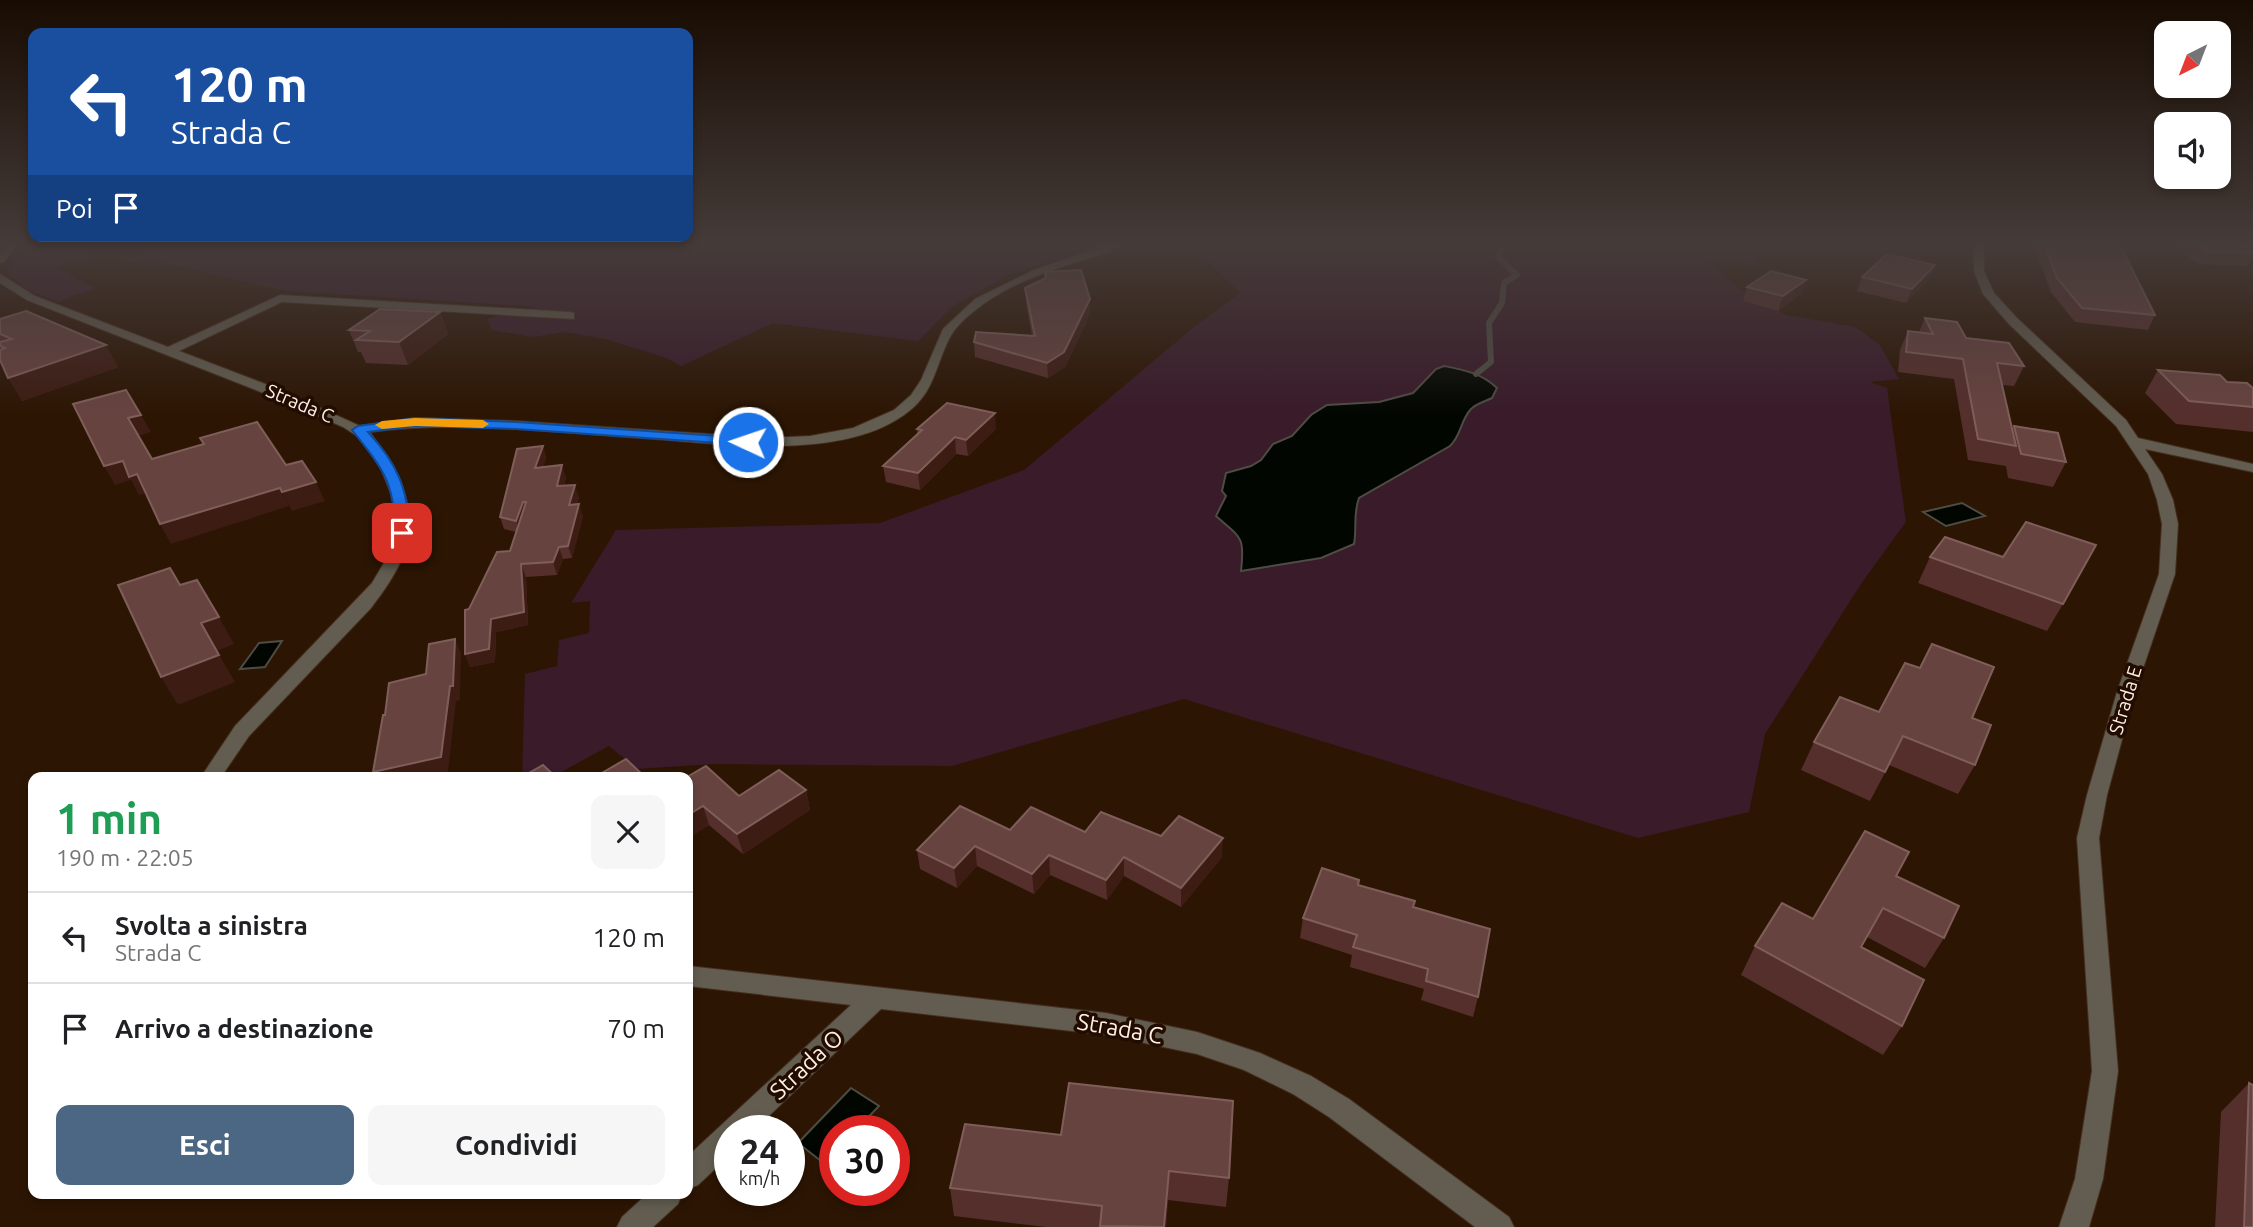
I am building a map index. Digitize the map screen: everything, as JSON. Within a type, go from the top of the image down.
[{"type":"street","name":"Strada C","points":[[38,300],[292,399],[358,430],[378,450],[395,483],[402,504],[402,533],[391,567],[365,604],[242,731],[214,772]]},
{"type":"street","points":[[170,351],[274,300]]},
{"type":"street","points":[[321,300],[570,316]]},
{"type":"street","points":[[358,430],[415,422],[516,425],[754,442],[807,441],[841,436],[880,422],[915,396],[930,377],[942,336],[981,300]]},
{"type":"street","name":"Strada E","points":[[1994,300],[2108,410],[2135,442],[2155,474],[2165,500],[2170,524],[2167,574],[2126,692],[2097,795],[2088,838],[2105,1070],[2091,1169],[2074,1227]]},
{"type":"street","points":[[2135,442],[2253,468]]},
{"type":"street","name":"Strada C","points":[[693,977],[1106,1024],[1163,1035],[1234,1055],[1283,1075],[1320,1096],[1499,1227]]},
{"type":"street","name":"Strada O","points":[[751,1115],[877,997]]},
{"type":"street","points":[[693,1170],[714,1151]]},
{"type":"street","points":[[632,1227],[663,1199]]},
{"type":"shaded area","points":[[432,300],[964,300],[952,307],[918,341],[773,323],[681,366],[664,357],[605,339],[565,332],[533,337],[492,330],[487,319],[538,307]]},
{"type":"shaded area","points":[[1230,300],[1759,300],[1786,315],[1855,327],[1880,345],[1899,379],[1870,382],[1887,388],[1906,522],[1863,581],[1765,734],[1749,812],[1638,838],[1184,699],[952,766],[712,764],[637,769],[609,746],[561,772],[522,772],[525,674],[557,666],[559,640],[589,633],[590,601],[571,603],[616,530],[880,523],[1024,470],[1194,327]]},
{"type":"shaded area","points":[[1444,366],[1478,376],[1497,388],[1492,398],[1471,409],[1450,446],[1359,498],[1354,544],[1321,558],[1241,571],[1242,551],[1239,539],[1216,516],[1226,496],[1222,491],[1226,473],[1251,466],[1261,460],[1273,444],[1292,436],[1311,415],[1327,405],[1379,402],[1413,393],[1436,369]]},
{"type":"shaded area","points":[[1962,503],[1985,516],[1946,526],[1923,512]]},
{"type":"shaded area","points":[[282,641],[265,667],[240,669],[259,643]]},
{"type":"shaded area","points":[[851,1088],[879,1106],[870,1115],[825,1115]]},
{"type":"shaded area","points":[[819,1121],[819,1160],[805,1148],[805,1136]]},
{"type":"building","points":[[1028,300],[1089,300],[1064,352],[1047,363],[974,342],[976,332],[1035,336]]},
{"type":"building","points":[[2076,300],[2148,300],[2155,315],[2082,308]]},
{"type":"building","points":[[380,309],[440,312],[399,342],[356,340],[370,331],[349,330]]},
{"type":"building","points":[[26,311],[106,345],[8,378],[0,360],[0,350],[5,348],[0,346],[0,342],[12,339],[0,334],[0,319]]},
{"type":"building","points":[[1925,318],[1957,322],[1966,338],[2009,343],[2024,366],[1997,363],[2016,446],[1978,439],[1963,359],[1906,352],[1908,331],[1933,334]]},
{"type":"building","points":[[2158,370],[2220,375],[2227,382],[2247,383],[2253,388],[2253,407],[2189,401]]},
{"type":"building","points":[[126,390],[141,415],[128,418],[152,459],[204,444],[200,438],[257,422],[286,465],[302,461],[316,482],[282,492],[280,488],[160,524],[137,474],[129,477],[123,461],[104,466],[73,404]]},
{"type":"building","points":[[947,403],[995,413],[966,440],[955,437],[918,473],[883,466],[922,430],[917,429]]},
{"type":"building","points":[[2014,426],[2058,433],[2066,462],[2021,454]]},
{"type":"building","points":[[543,446],[535,468],[562,465],[557,486],[575,485],[569,505],[579,504],[568,546],[559,547],[553,562],[521,564],[524,612],[491,619],[489,649],[465,654],[465,610],[469,609],[497,552],[510,551],[526,502],[523,502],[516,521],[500,517],[517,449]]},
{"type":"building","points":[[2026,522],[2096,545],[2063,604],[1930,557],[1945,537],[2003,557]]},
{"type":"building","points":[[170,568],[180,585],[197,580],[219,617],[201,623],[219,655],[161,677],[118,585]]},
{"type":"building","points":[[455,639],[453,686],[450,686],[441,757],[373,772],[389,683],[426,674],[429,644]]},
{"type":"building","points":[[1932,644],[1994,667],[1972,718],[1991,725],[1975,765],[1903,736],[1885,772],[1814,742],[1840,697],[1879,712],[1905,663],[1920,668]]},
{"type":"building","points":[[626,759],[640,772],[604,772]]},
{"type":"building","points":[[543,765],[551,772],[531,772]]},
{"type":"building","points":[[706,766],[739,796],[779,770],[806,790],[737,834],[703,806],[693,812],[693,774]]},
{"type":"building","points":[[960,806],[1010,830],[1031,807],[1085,832],[1101,812],[1161,836],[1179,816],[1223,838],[1181,888],[1124,857],[1106,880],[1049,855],[1032,874],[975,846],[954,868],[917,850]]},
{"type":"building","points":[[1865,831],[1909,852],[1896,876],[1959,906],[1944,938],[1883,908],[1861,947],[1924,980],[1902,1026],[1755,946],[1782,903],[1813,919]]},
{"type":"building","points":[[1322,868],[1359,880],[1358,885],[1415,901],[1413,907],[1490,929],[1478,997],[1426,981],[1428,969],[1353,947],[1357,935],[1303,918]]},
{"type":"building","points":[[1069,1083],[1233,1101],[1229,1178],[1169,1171],[1164,1227],[1100,1226],[1102,1206],[950,1188],[965,1124],[1061,1135]]},
{"type":"building","points":[[2249,1083],[2253,1085],[2253,1227],[2244,1227]]},
{"type":"waterway","points":[[1476,374],[1491,362],[1489,323],[1502,300]]},
{"type":"slow traffic","points":[[382,425],[415,422],[483,424]]},
{"type":"route","points":[[402,533],[402,504],[395,483],[378,450],[358,430],[415,422],[516,425],[748,442]]}]
